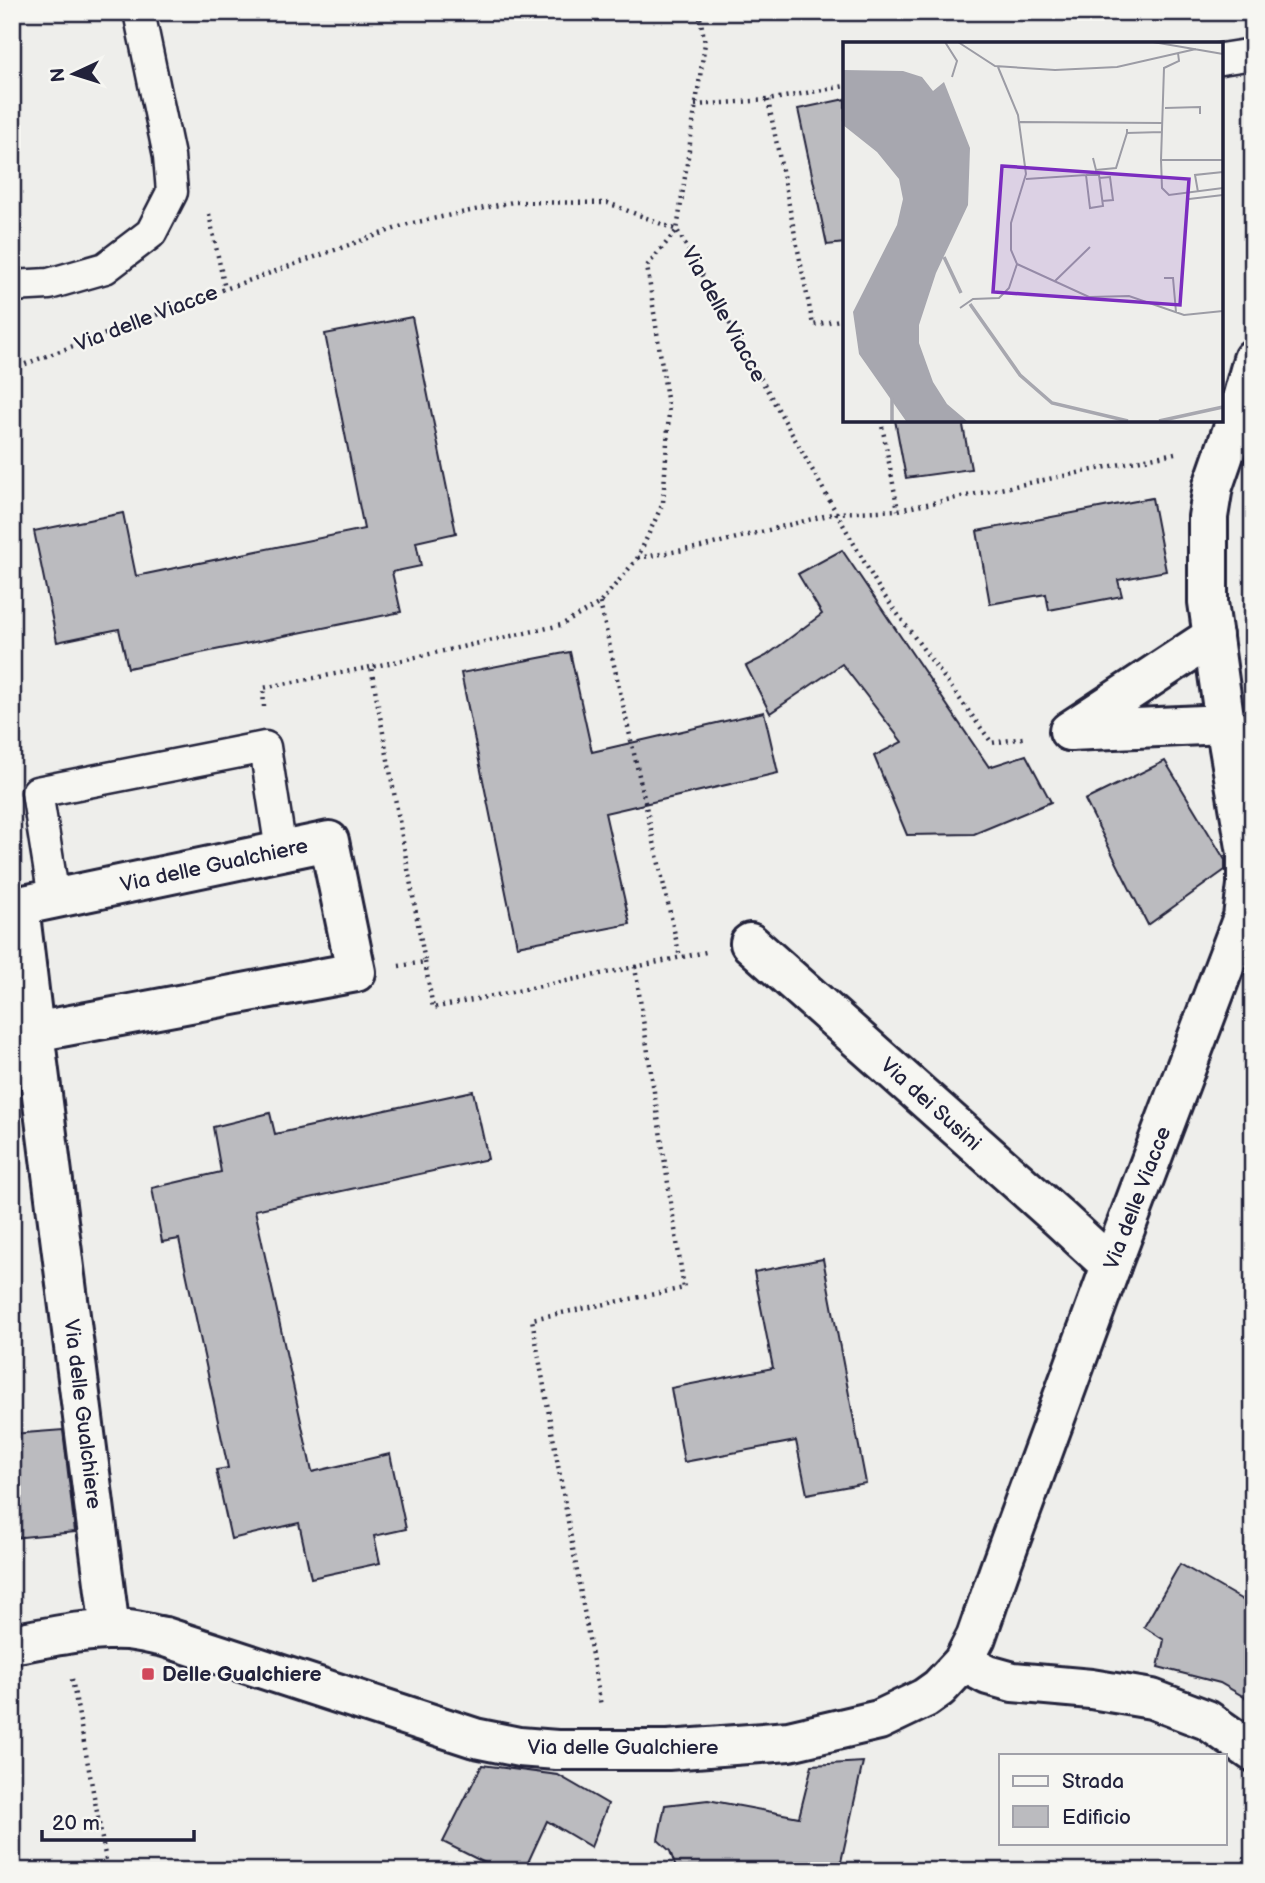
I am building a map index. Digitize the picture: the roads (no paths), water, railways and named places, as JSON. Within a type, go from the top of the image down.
[{"type":"street","name":"Via delle Viacce","points":[[963,1662],[976,1637],[1111,1266],[1243,917],[1247,853],[1208,602],[1208,517],[1213,486],[1237,417],[1253,359]]},
{"type":"street","points":[[1213,636],[1069,731],[1226,724]]},
{"type":"street","name":"Via delle Gualchiere","points":[[34,1031],[356,972],[329,841],[19,906],[34,1031],[110,1630]]},
{"type":"street","name":"Via dei Susini","points":[[750,943],[1111,1266]]},
{"type":"street","name":"Via delle Gualchiere","points":[[12,1644],[64,1634],[110,1630],[129,1630],[165,1637],[493,1743],[540,1749],[668,1750],[789,1741],[878,1720],[925,1698],[939,1688],[963,1662]]},
{"type":"street","points":[[963,1662],[988,1675],[1013,1682],[1091,1689],[1152,1699],[1207,1720],[1253,1752]]},
{"type":"lane","points":[[12,286],[49,284],[105,268],[152,233],[172,192],[169,156],[139,12]]},
{"type":"lane","points":[[1223,59],[1253,54]]},
{"type":"lane","points":[[54,898],[37,792],[265,747],[281,851]]},
{"type":"place","name":"Delle Gualchiere","points":[[148,1674]]}]
